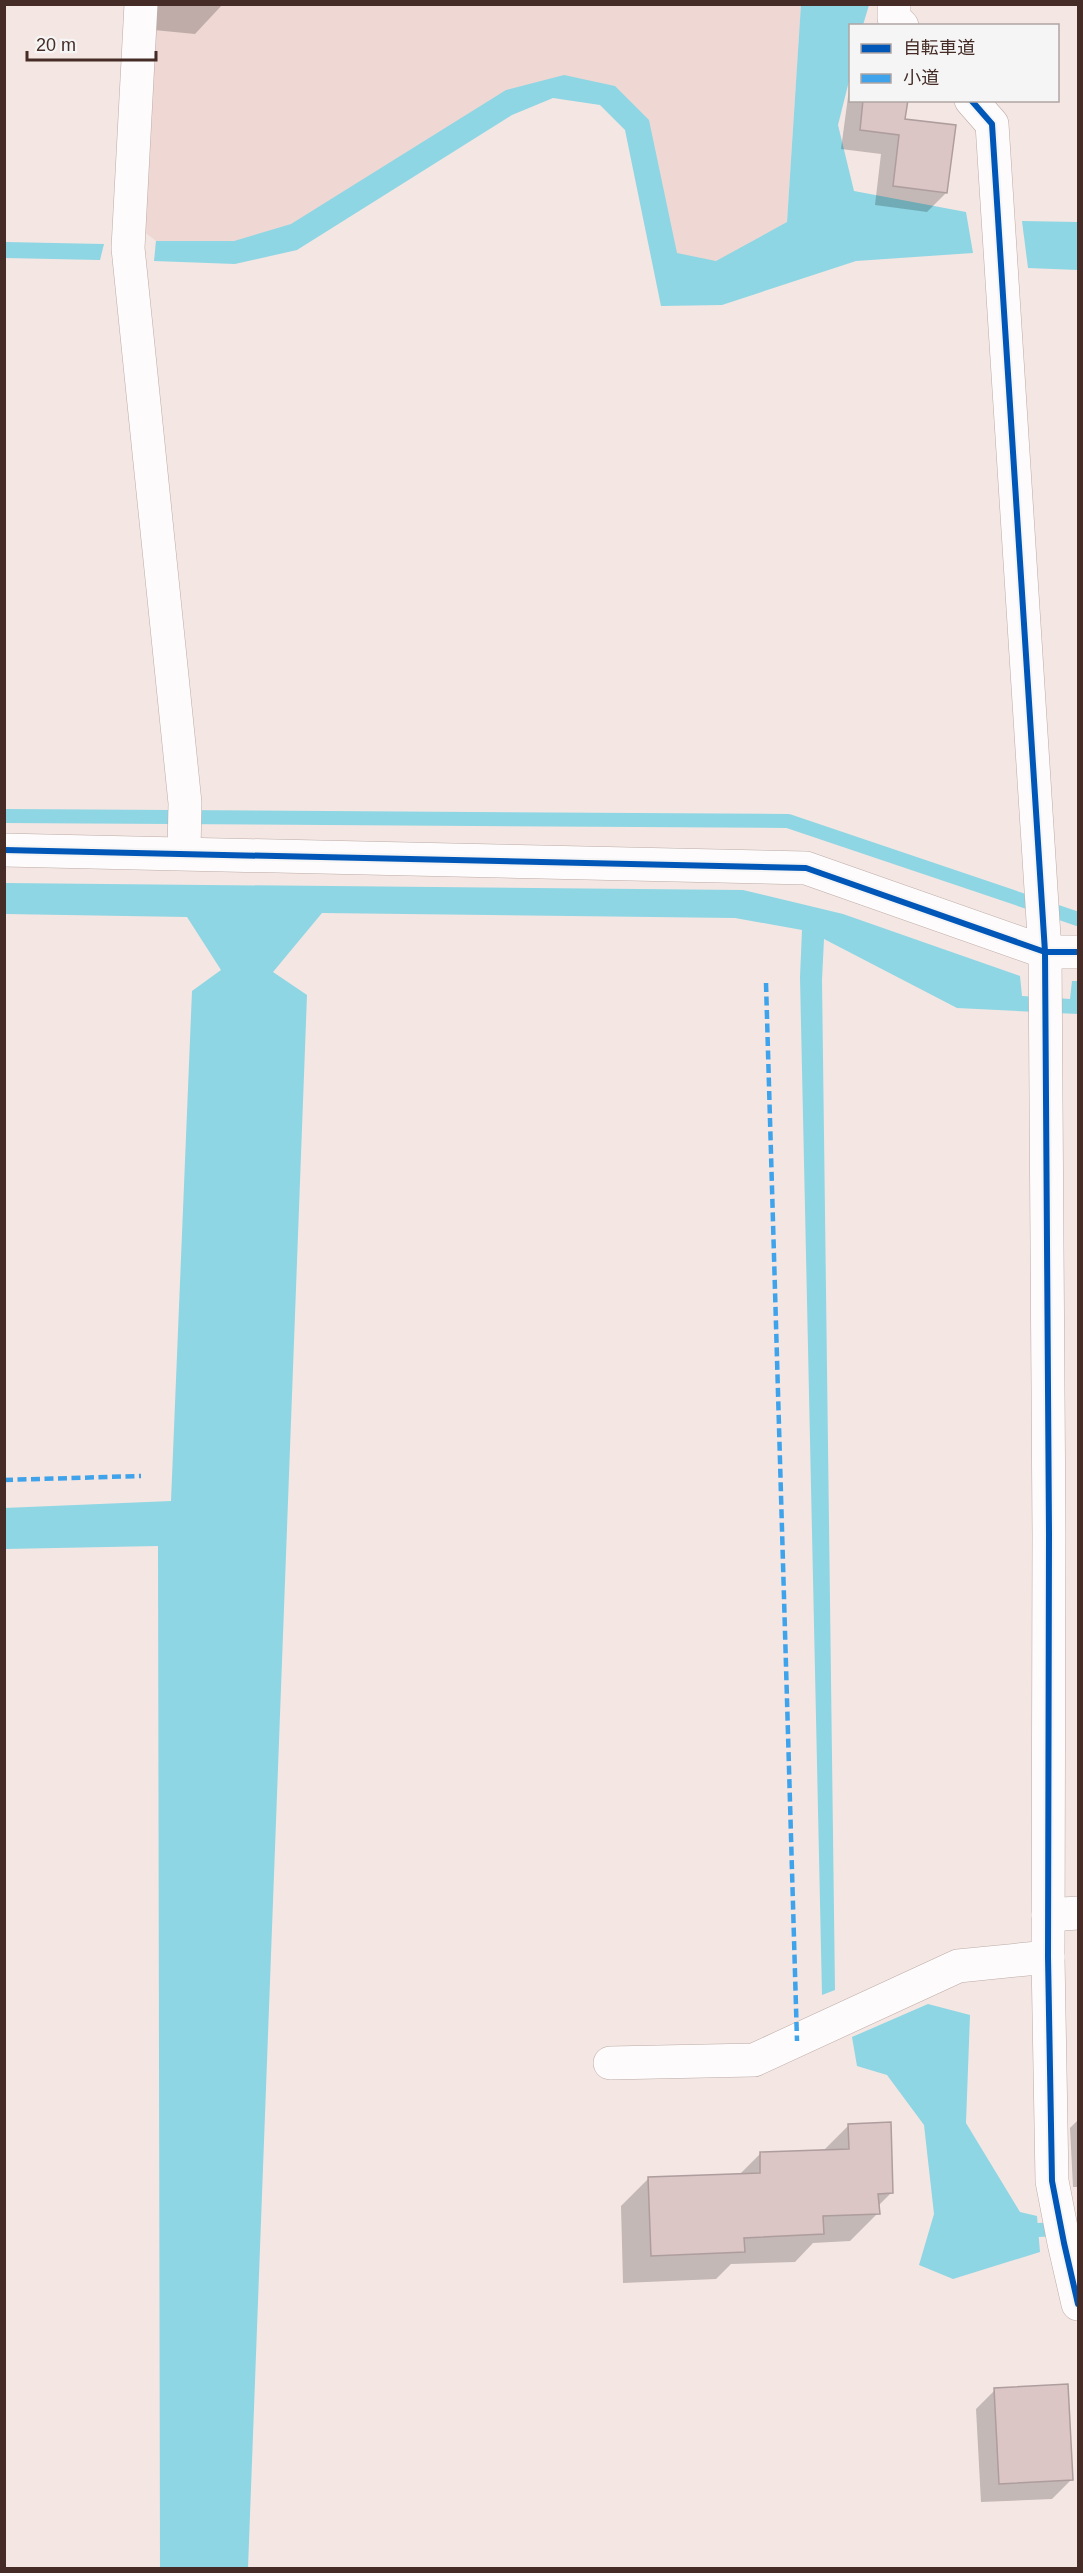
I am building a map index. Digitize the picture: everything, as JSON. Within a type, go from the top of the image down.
[{"type":"street","points":[[141,4],[128,248],[184,829]]},
{"type":"street","points":[[894,4],[894,18],[900,24]]},
{"type":"street","points":[[973,102],[992,124],[1044,939],[1063,1914],[1048,1957],[1052,2181],[1078,2304]]},
{"type":"street","points":[[4,850],[184,829],[806,867],[1044,939],[1078,952]]},
{"type":"street","points":[[610,2063],[754,2060],[958,1966],[1048,1957]]},
{"type":"shaded area","points":[[155,5],[801,5],[787,222],[803,258],[671,280],[627,104],[529,87],[276,249],[155,251],[156,241],[143,231]]},
{"type":"water","points":[[801,4],[869,5],[863,24],[849,24],[849,81],[838,125],[854,191],[966,212],[973,253],[856,261],[722,305],[661,306],[625,130],[600,105],[553,98],[512,115],[297,250],[235,264],[154,261],[156,241],[234,241],[291,224],[506,90],[564,75],[615,86],[649,120],[677,253],[716,261],[787,222]]},
{"type":"water","points":[[1022,221],[1078,222],[1078,270],[1028,268]]},
{"type":"water","points":[[5,242],[104,244],[100,260],[5,258]]},
{"type":"water","points":[[5,883],[743,890],[843,914],[1020,976],[1022,996],[1070,999],[1072,981],[1078,981],[1078,1014],[957,1008],[824,939],[822,980],[835,1990],[822,1995],[800,977],[802,930],[735,918],[322,913],[273,972],[307,995],[248,2568],[160,2568],[158,1546],[5,1549],[4,1508],[171,1501],[192,991],[221,970],[187,917],[5,914]]},
{"type":"water","points":[[928,2004],[970,2015],[966,2123],[1020,2212],[1037,2216],[1040,2252],[953,2279],[919,2265],[934,2214],[924,2125],[887,2075],[857,2066],[852,2037]]},
{"type":"building","points":[[863,102],[908,102],[905,119],[956,125],[947,193],[893,186],[899,135],[860,130]]},
{"type":"building","points":[[891,2122],[893,2193],[878,2194],[880,2214],[823,2216],[824,2234],[744,2238],[745,2252],[651,2256],[648,2177],[760,2173],[760,2152],[849,2149],[848,2124]]},
{"type":"building","points":[[1068,2384],[1073,2480],[999,2484],[994,2388]]},
{"type":"waterway","points":[[4,816],[788,821],[1078,919]]},
{"type":"waterway","points":[[1038,2230],[1078,2228]]},
{"type":"marked path","points":[[766,983],[797,2041]]},
{"type":"marked path","points":[[4,1480],[141,1476]]},
{"type":"cycle path","points":[[973,102],[992,124],[1045,952],[1049,1534],[1048,1957],[1052,2181],[1078,2304]]},
{"type":"cycle path","points":[[4,850],[806,868],[1045,952],[1078,952]]}]
